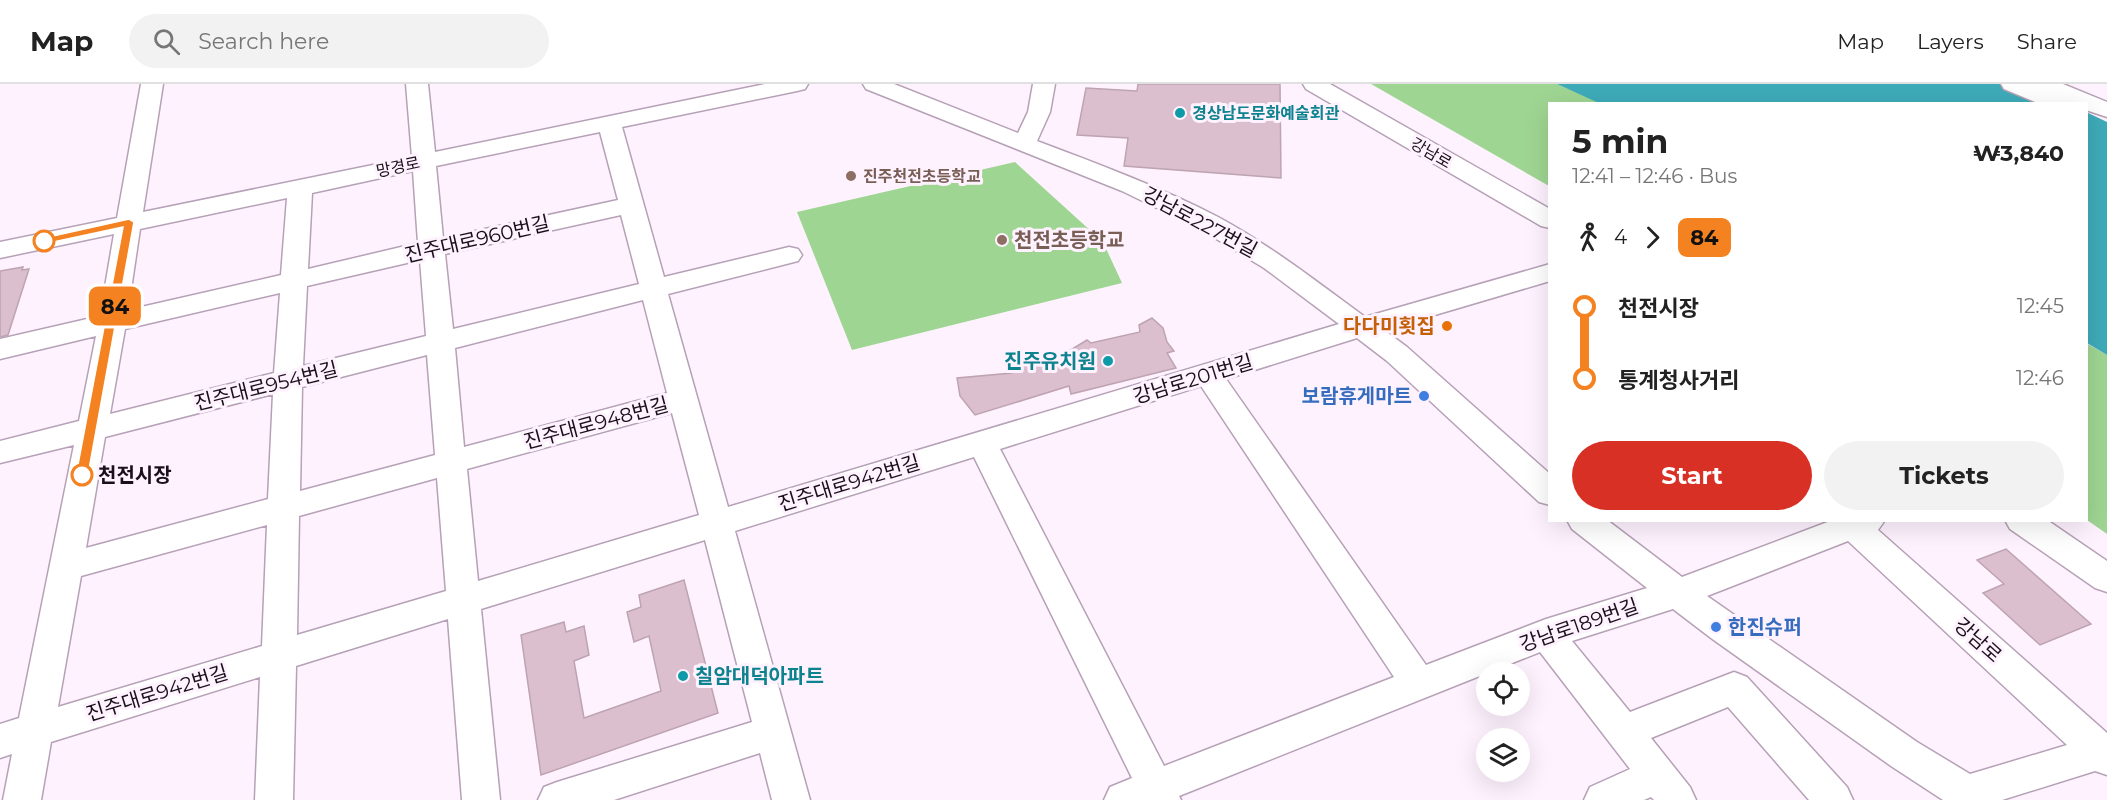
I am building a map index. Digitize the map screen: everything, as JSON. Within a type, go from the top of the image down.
[{"type":"street","points":[[22,800],[112,323],[152,84]]},
{"type":"street","points":[[417,84],[426,161],[430,249],[442,342],[481,800]]},
{"type":"street","name":"망경로","points":[[0,250],[609,123],[706,93],[797,84]]},
{"type":"street","name":"강남로227번길","points":[[874,84],[1131,186],[1209,223],[1273,262],[1397,354],[1548,491]]},
{"type":"street","points":[[1024,144],[1039,112],[1044,84]]},
{"type":"street","name":"강남로","points":[[1314,84],[1548,219]]},
{"type":"street","points":[[2012,84],[2055,102]]},
{"type":"street","points":[[2044,84],[2088,102]]},
{"type":"street","points":[[2088,102],[2107,110]]},
{"type":"street","points":[[2088,116],[2107,124]]},
{"type":"street","points":[[609,123],[654,289]]},
{"type":"street","points":[[274,800],[288,380],[300,187]]},
{"type":"street","name":"진주대로960번길","points":[[0,349],[430,249],[631,205]]},
{"type":"street","name":"진주대로954번길","points":[[0,452],[789,255]]},
{"type":"street","name":"강남로201번길","points":[[982,443],[1362,327],[1548,274]]},
{"type":"street","name":"진주대로948번길","points":[[65,567],[683,399],[654,289]]},
{"type":"street","points":[[1208,374],[1419,684]]},
{"type":"street","points":[[683,399],[791,800]]},
{"type":"street","name":"진주대로942번길","points":[[0,741],[982,443]]},
{"type":"street","name":"강남로189번길","points":[[982,443],[1098,672],[1147,796],[1546,634],[1678,592],[1862,524]]},
{"type":"street","points":[[1585,522],[1723,628],[1846,714],[1972,797]]},
{"type":"street","points":[[2024,522],[2107,578]]},
{"type":"street","name":"강남로","points":[[1862,524],[2105,754],[1972,797]]},
{"type":"street","points":[[1546,634],[1667,788],[1603,800]]},
{"type":"street","points":[[1623,732],[1734,688],[1834,800]]},
{"type":"street","points":[[0,719],[35,730]]},
{"type":"street","points":[[557,800],[773,732]]},
{"type":"green space","points":[[1371,84],[1557,84],[1599,102],[1548,102],[1548,185]]},
{"type":"green space","points":[[1015,162],[1103,242],[1122,283],[852,350],[797,212]]},
{"type":"green space","points":[[2088,344],[2107,355],[2107,534],[2088,521]]},
{"type":"water","points":[[1557,84],[2009,84],[2060,102],[1597,102]]},
{"type":"water","points":[[2088,113],[2107,122],[2107,355],[2088,344]]},
{"type":"building","name":"경상남도문화예술회관","points":[[1138,84],[1280,84],[1281,178],[1124,166],[1128,138],[1077,135],[1086,88],[1137,91]]},
{"type":"building","points":[[23,267],[22,270],[29,269],[8,335],[0,337],[0,271]]},
{"type":"building","name":"진주유치원","points":[[1152,318],[1163,328],[1167,342],[1174,351],[1167,353],[1176,368],[1071,394],[1069,386],[975,415],[960,396],[957,378],[1012,373],[1011,369],[1056,359],[1087,340],[1091,343],[1140,332],[1139,325]]},
{"type":"building","points":[[2006,549],[2091,624],[2040,645],[1983,593],[2004,584],[1977,560]]},
{"type":"building","name":"칠암대덕아파트","points":[[684,580],[718,713],[541,775],[521,635],[564,622],[566,632],[584,626],[589,655],[574,661],[584,718],[661,691],[649,636],[634,642],[627,612],[641,607],[639,595]]},
{"type":"bus line","name":"84","points":[[44,241],[129,222],[82,475]]},
{"type":"place","name":"경상남도문화예술회관","points":[[1180,113]]},
{"type":"place","name":"진주천전초등학교","points":[[851,176]]},
{"type":"place","name":"천전초등학교","points":[[1002,240]]},
{"type":"place","name":"다다미횟집","points":[[1447,326]]},
{"type":"place","name":"진주유치원","points":[[1108,361]]},
{"type":"place","name":"보람휴게마트","points":[[1424,396]]},
{"type":"place","name":"천전시장","points":[[82,475]]},
{"type":"place","name":"한진슈퍼","points":[[1716,627]]},
{"type":"place","name":"칠암대덕아파트","points":[[683,676]]}]
